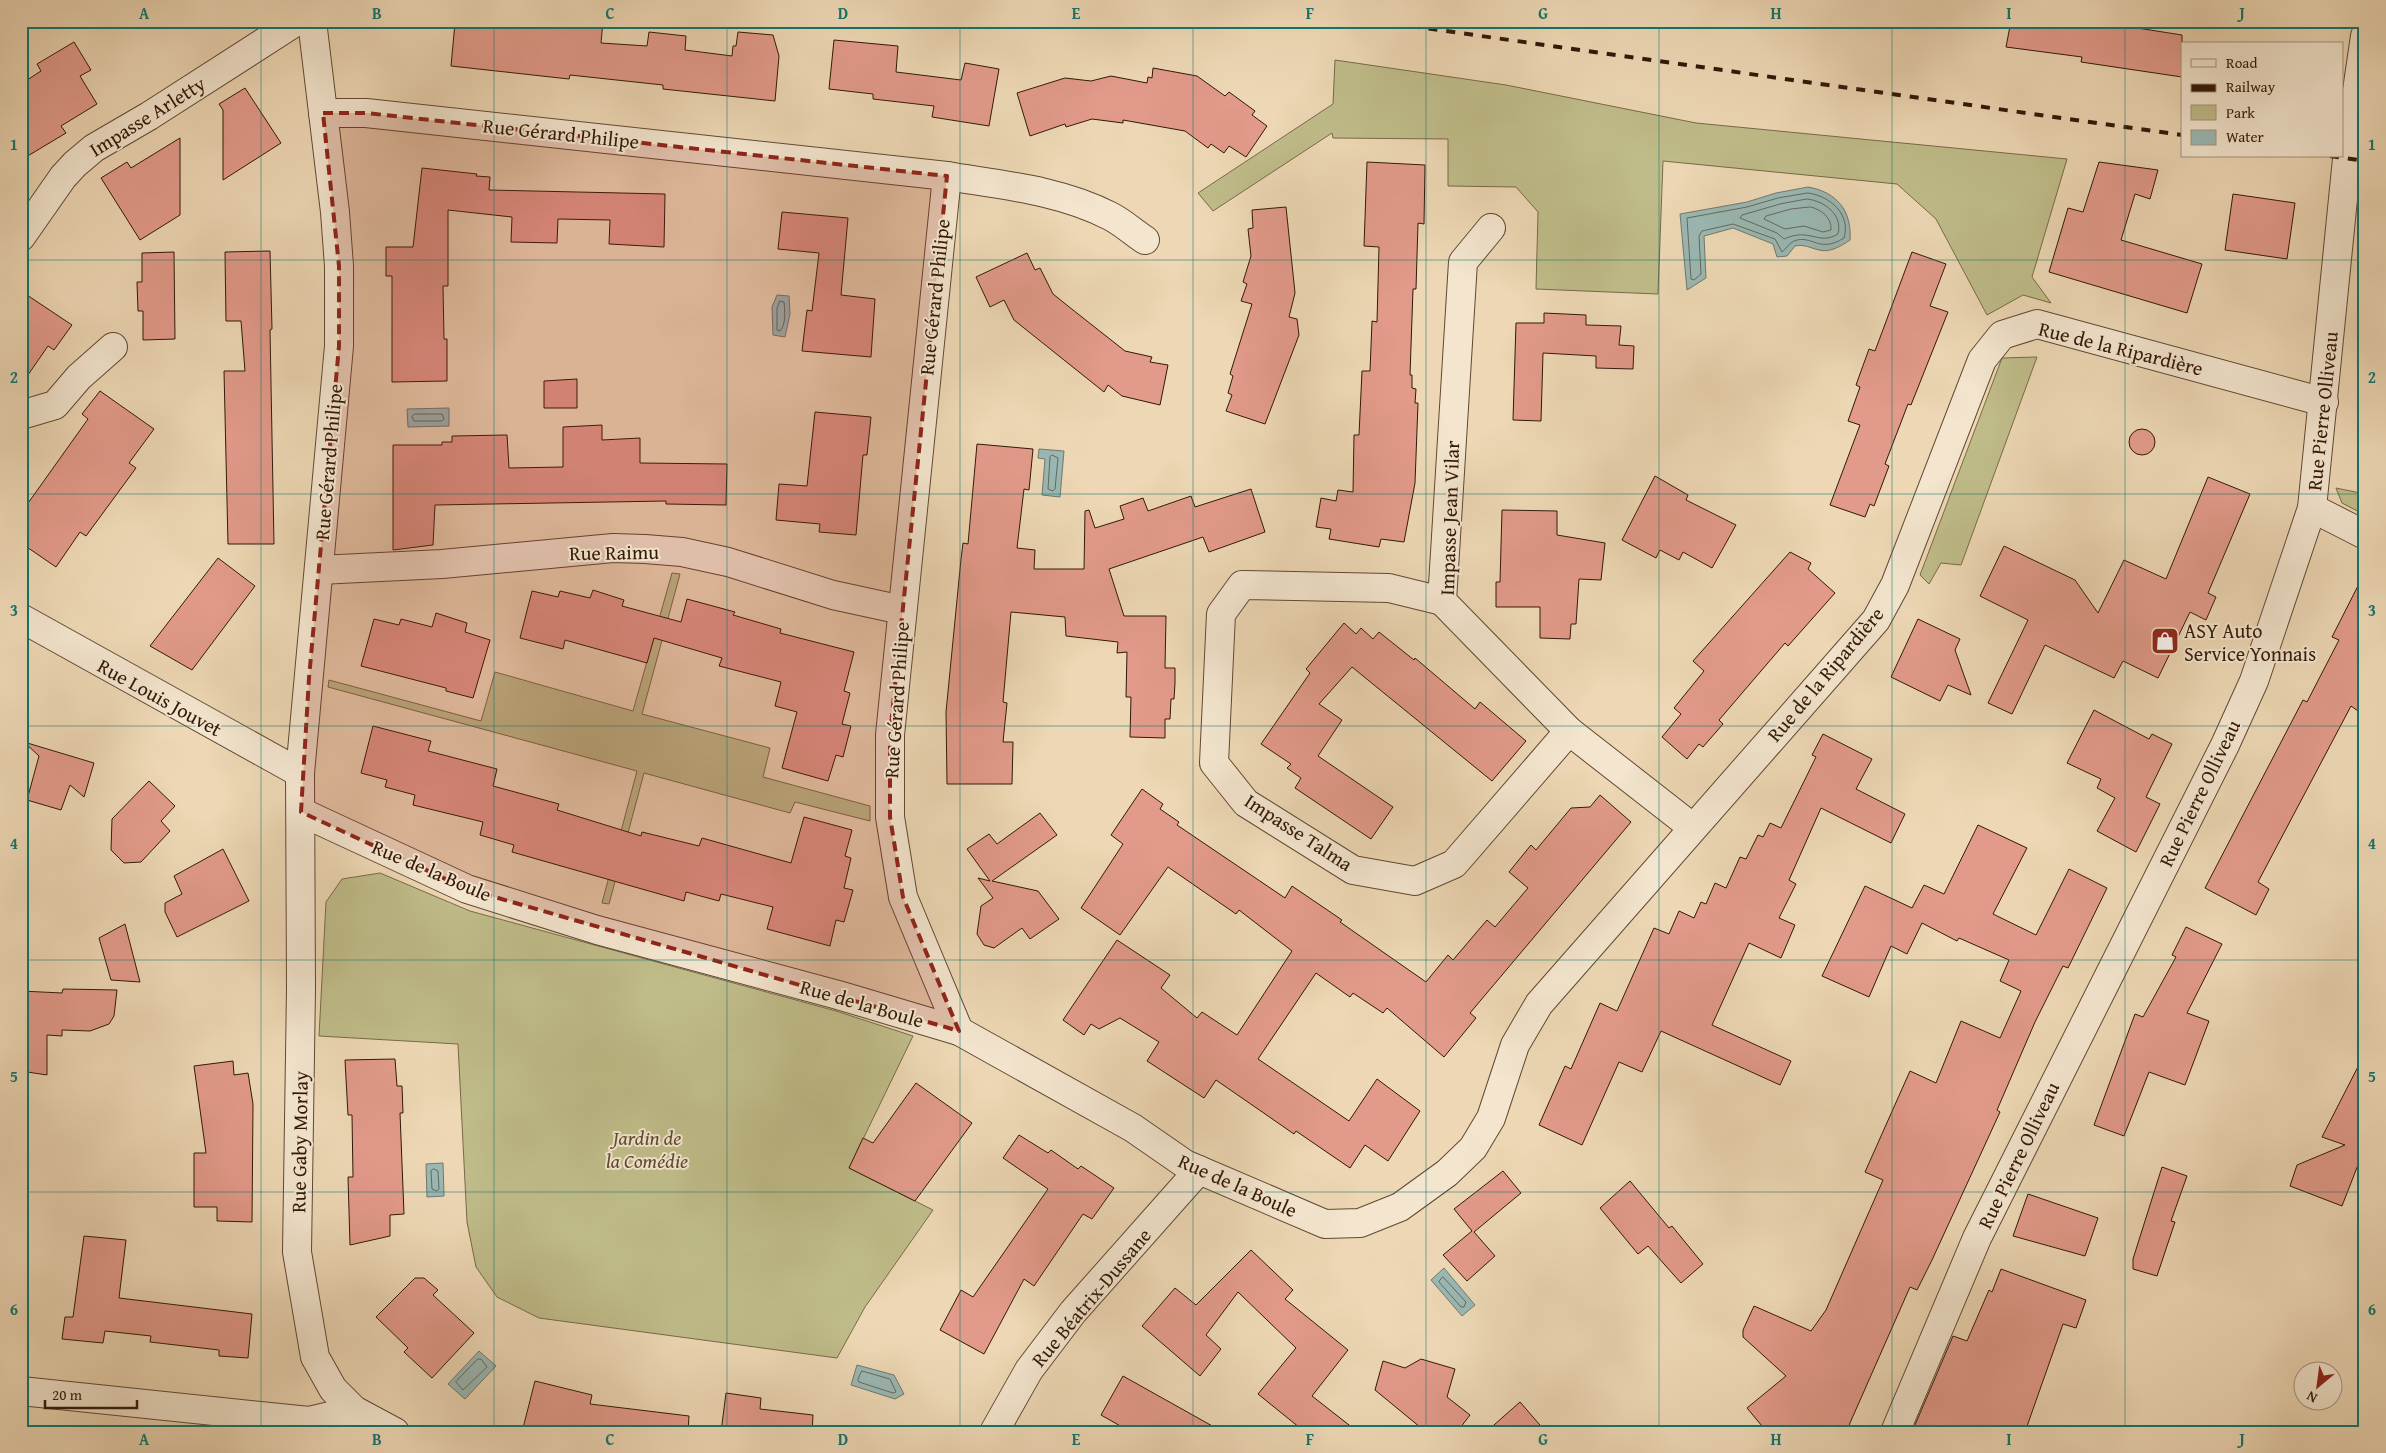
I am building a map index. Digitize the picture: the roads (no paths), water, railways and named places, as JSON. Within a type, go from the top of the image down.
[{"type":"street","name":"Impasse Arletty","points":[[21,237],[63,177],[94,148],[149,116],[297,21]]},
{"type":"street","name":"Rue Gérard Philipe","points":[[301,812],[300,773],[339,346],[339,266],[335,212],[312,21]]},
{"type":"street","name":"Rue Pierre Olliveau","points":[[1895,1432],[1977,1238],[2225,745],[2254,681],[2312,508],[2347,159],[2360,110],[2365,36]]},
{"type":"street","name":"Rue Gérard Philipe","points":[[323,113],[366,113],[947,176],[890,735],[890,817],[903,897],[959,1031]]},
{"type":"street","points":[[947,176],[1043,192],[1080,203],[1111,216],[1145,240]]},
{"type":"street","name":"Impasse Jean Vilar","points":[[1490,228],[1463,262],[1442,601],[1569,731],[1692,827]]},
{"type":"street","name":"Rue de la Ripardière","points":[[1400,1207],[1447,1173],[1473,1148],[1491,1118],[1516,1045],[1539,1004],[1692,827],[1876,620],[1895,585],[1982,360],[2002,336],[2037,324],[2324,402]]},
{"type":"street","points":[[21,415],[55,405],[79,377],[113,347]]},
{"type":"street","points":[[2312,508],[2365,535]]},
{"type":"street","name":"Rue Raimu","points":[[318,570],[442,564],[613,548],[646,549],[682,552],[728,562],[833,595],[902,610]]},
{"type":"street","name":"Impasse Talma","points":[[1442,601],[1389,588],[1242,585],[1221,614],[1214,763],[1246,803],[1354,870],[1415,881],[1454,864],[1569,731]]},
{"type":"street","name":"Rue Louis Jouvet","points":[[21,618],[300,773]]},
{"type":"street","name":"Rue de la Boule","points":[[301,812],[466,889],[597,930],[838,995],[959,1031],[1133,1128],[1185,1164],[1325,1224],[1360,1223],[1400,1207]]},
{"type":"street","name":"Rue Gaby Morlay","points":[[301,812],[297,1252],[315,1357],[333,1389],[354,1410],[395,1432]]},
{"type":"street","name":"Rue Béatrix-Dussane","points":[[994,1432],[1029,1370],[1074,1312],[1199,1170]]},
{"type":"street","points":[[21,1391],[243,1424],[309,1421],[354,1410]]},
{"type":"water","points":[[1808,187],[1827,193],[1841,204],[1848,220],[1850,240],[1839,247],[1827,251],[1805,246],[1795,246],[1787,256],[1777,257],[1773,244],[1733,228],[1704,236],[1706,278],[1687,290],[1680,214],[1747,202],[1776,193]]},
{"type":"water","points":[[777,295],[789,296],[790,314],[785,337],[773,335],[772,307]]},
{"type":"water","points":[[449,408],[449,426],[408,427],[407,409]]},
{"type":"water","points":[[1039,449],[1064,451],[1060,497],[1042,495],[1045,459],[1038,458]]},
{"type":"water","points":[[443,1163],[444,1196],[427,1197],[426,1164]]},
{"type":"water","points":[[1444,1268],[1475,1305],[1462,1316],[1431,1280]]},
{"type":"water","points":[[479,1351],[496,1366],[465,1399],[448,1384]]},
{"type":"water","points":[[857,1365],[894,1375],[904,1394],[895,1399],[851,1385]]},
{"type":"railway","points":[[1375,21],[2181,135]]},
{"type":"railway","points":[[2344,158],[2365,161]]},
{"type":"place","name":"ASY Auto Service Yonnais","points":[[2165,641]]},
{"type":"park label","name":"Jardin de la Comédie","points":[[647,1148]]}]
